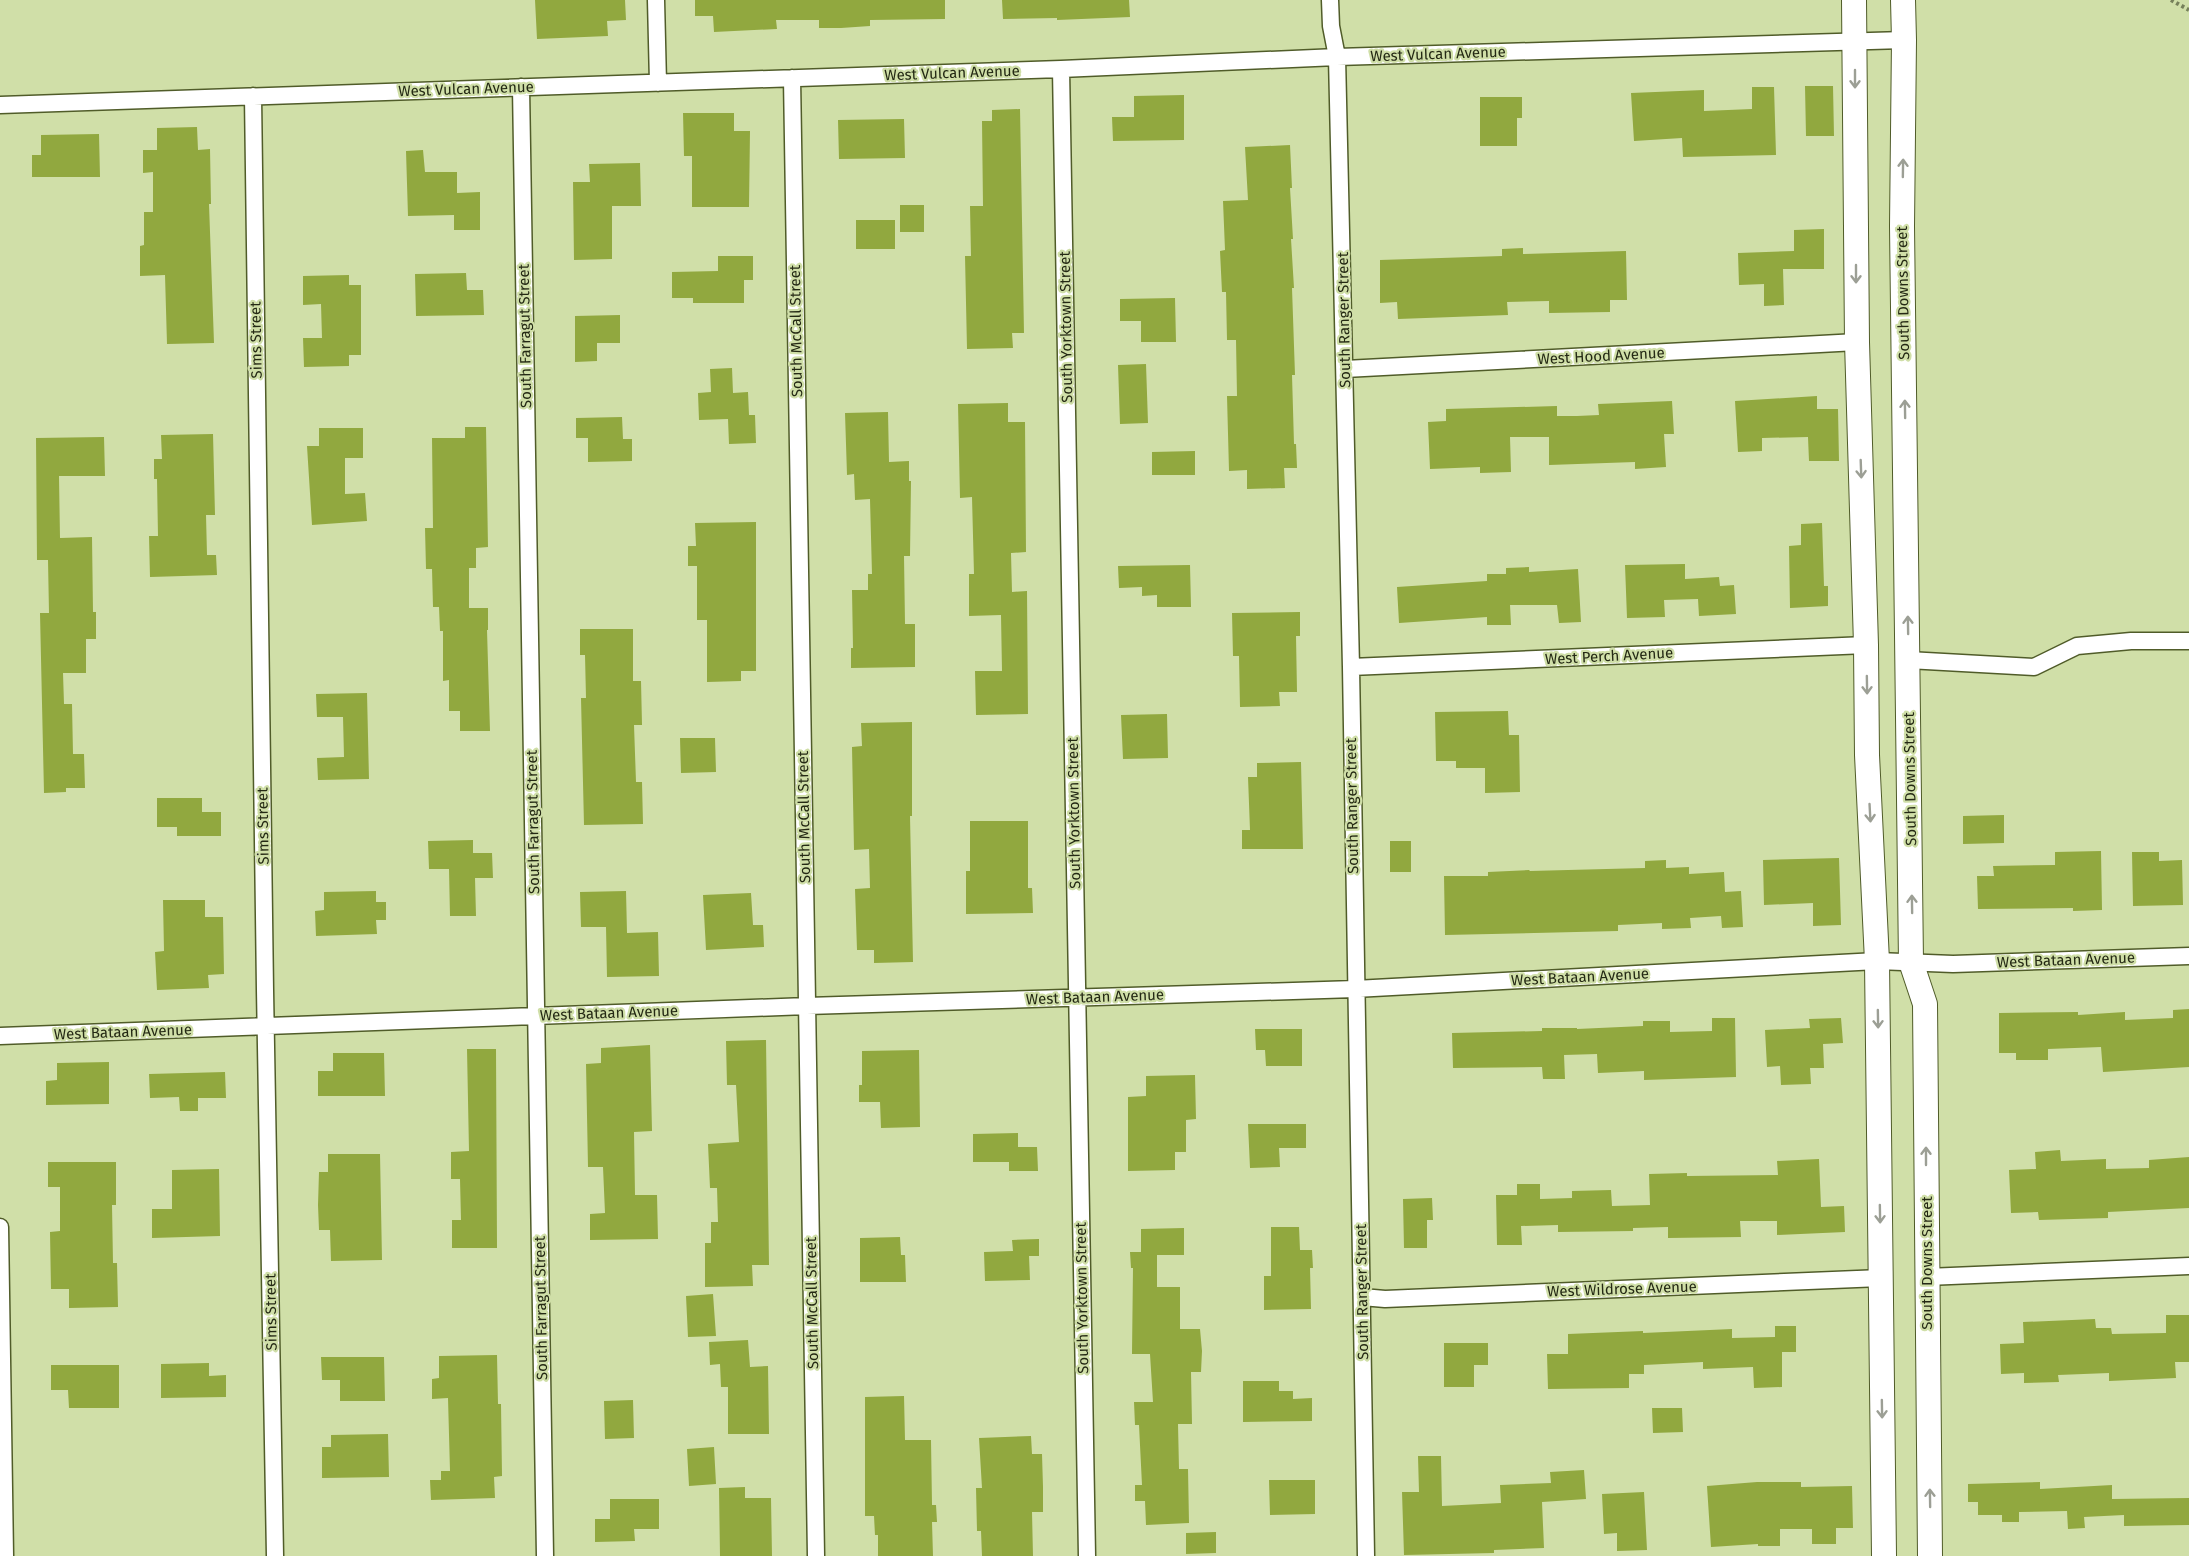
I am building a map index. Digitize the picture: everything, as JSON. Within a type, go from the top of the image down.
[{"type":"main road","points":[[1854,0],[1857,342],[1867,755],[1877,961],[1884,1556]]},
{"type":"main road","name":"South Downs Street","points":[[1903,0],[1902,226],[1911,962],[1925,1004],[1930,1556]]},
{"type":"street","points":[[656,0],[658,82]]},
{"type":"street","name":"South Ranger Street","points":[[1330,0],[1331,26],[1337,57],[1345,369],[1366,1556]]},
{"type":"street","name":"West Vulcan Avenue","points":[[0,105],[1061,69],[1337,57],[1904,40]]},
{"type":"street","name":"South Yorktown Street","points":[[1061,69],[1087,1556]]},
{"type":"street","name":"South McCall Street","points":[[792,78],[816,1556]]},
{"type":"street","name":"South Farragut Street","points":[[521,87],[545,1556]]},
{"type":"street","name":"Sims Street","points":[[253,96],[275,1556]]},
{"type":"street","name":"West Hood Avenue","points":[[1345,369],[1857,342]]},
{"type":"street","points":[[1908,660],[2034,667],[2077,646],[2131,641],[2189,641]]},
{"type":"street","name":"West Perch Avenue","points":[[1351,667],[1866,645]]},
{"type":"street","name":"West Bataan Avenue","points":[[0,1036],[807,1006],[1355,989],[1877,961],[1953,964],[2189,956]]},
{"type":"street","points":[[0,1227],[6,1556]]},
{"type":"street","points":[[1927,1277],[2189,1266]]},
{"type":"street","name":"West Wildrose Avenue","points":[[1362,1297],[1385,1299],[1881,1278]]},
{"type":"path","points":[[2171,0],[2189,10]]},
{"type":"building","points":[[535,0],[625,0],[626,20],[607,21],[608,36],[537,39]]},
{"type":"building","points":[[695,0],[945,0],[945,19],[870,20],[870,26],[841,28],[819,28],[819,20],[776,20],[777,29],[714,32],[713,16],[695,16]]},
{"type":"building","points":[[1002,0],[1129,0],[1130,17],[1057,20],[1057,18],[1003,19]]},
{"type":"building","points":[[1805,86],[1833,86],[1834,136],[1806,136]]},
{"type":"building","points":[[1752,87],[1774,87],[1776,155],[1683,157],[1682,138],[1634,141],[1631,93],[1704,90],[1704,111],[1752,109]]},
{"type":"building","points":[[1184,95],[1184,140],[1113,141],[1112,117],[1134,117],[1134,96]]},
{"type":"building","points":[[1480,97],[1522,97],[1522,118],[1517,118],[1517,146],[1480,146]]},
{"type":"building","points":[[1020,109],[1024,333],[1012,333],[1013,348],[967,349],[965,256],[971,256],[970,206],[983,206],[982,121],[992,121],[992,110]]},
{"type":"building","points":[[683,113],[734,113],[734,131],[750,131],[749,207],[692,207],[692,156],[684,156]]},
{"type":"building","points":[[904,119],[905,158],[839,159],[838,120]]},
{"type":"building","points":[[197,127],[198,150],[210,149],[211,204],[209,204],[214,343],[167,344],[165,275],[140,276],[140,246],[144,245],[144,212],[153,212],[153,172],[143,173],[143,150],[157,150],[157,128]]},
{"type":"building","points":[[99,134],[100,177],[32,177],[32,155],[41,155],[41,135]]},
{"type":"building","points":[[1290,145],[1295,375],[1292,375],[1297,468],[1284,468],[1285,488],[1247,489],[1247,470],[1229,471],[1227,396],[1237,396],[1236,340],[1227,340],[1226,292],[1222,292],[1220,251],[1225,250],[1223,201],[1248,200],[1245,147]]},
{"type":"building","points":[[423,150],[425,172],[457,172],[457,193],[480,192],[480,230],[454,230],[454,215],[408,216],[406,151]]},
{"type":"building","points":[[640,163],[641,206],[612,206],[612,259],[574,260],[573,182],[590,182],[589,164]]},
{"type":"building","points":[[900,205],[924,205],[924,232],[900,232]]},
{"type":"building","points":[[856,220],[895,220],[895,249],[856,249]]},
{"type":"building","points":[[1824,229],[1824,269],[1783,269],[1784,305],[1764,306],[1764,284],[1739,285],[1738,253],[1794,251],[1794,230]]},
{"type":"building","points":[[1523,248],[1523,254],[1626,251],[1627,300],[1610,300],[1610,312],[1549,313],[1549,301],[1507,302],[1508,315],[1398,319],[1397,302],[1380,303],[1380,260],[1502,256],[1502,249]]},
{"type":"building","points":[[718,256],[753,256],[753,280],[744,280],[744,303],[693,303],[693,298],[672,298],[672,272],[718,271]]},
{"type":"building","points":[[466,273],[467,290],[483,290],[484,315],[416,316],[415,274]]},
{"type":"building","points":[[349,275],[349,285],[361,285],[361,355],[349,355],[349,366],[304,367],[303,338],[322,338],[321,304],[303,305],[303,276]]},
{"type":"building","points":[[1175,298],[1176,342],[1141,342],[1141,321],[1120,321],[1120,299]]},
{"type":"building","points":[[620,315],[620,343],[597,343],[597,361],[575,362],[575,316]]},
{"type":"building","points":[[1146,364],[1148,423],[1120,424],[1118,365]]},
{"type":"building","points":[[732,368],[733,393],[748,392],[749,415],[755,415],[756,443],[729,444],[728,419],[699,420],[698,393],[711,392],[710,369]]},
{"type":"building","points":[[1817,396],[1817,409],[1838,409],[1839,461],[1809,461],[1808,437],[1762,438],[1762,451],[1738,452],[1735,401]]},
{"type":"building","points":[[1672,401],[1674,434],[1664,434],[1666,467],[1635,469],[1635,462],[1549,465],[1549,437],[1510,437],[1511,472],[1480,473],[1480,467],[1430,469],[1428,422],[1446,421],[1446,409],[1557,406],[1557,416],[1577,416],[1599,415],[1598,404]]},
{"type":"building","points":[[1008,403],[1008,422],[1025,422],[1026,552],[1011,553],[1012,592],[1027,591],[1028,714],[976,715],[975,671],[1002,671],[1001,615],[969,616],[969,574],[974,574],[972,497],[960,498],[958,404]]},
{"type":"building","points":[[888,412],[889,462],[909,461],[910,556],[904,556],[905,624],[915,624],[915,667],[851,668],[852,590],[868,590],[868,574],[872,574],[870,499],[855,500],[854,474],[847,475],[845,413]]},
{"type":"building","points":[[622,417],[623,439],[632,439],[632,461],[588,462],[588,438],[576,438],[576,418]]},
{"type":"building","points":[[465,427],[486,427],[488,547],[476,548],[476,568],[469,568],[469,608],[488,608],[490,731],[460,731],[460,711],[449,711],[449,680],[443,681],[443,631],[440,631],[439,607],[433,607],[432,569],[426,569],[425,528],[433,528],[432,438],[465,438]]},
{"type":"building","points":[[319,428],[363,428],[363,458],[345,458],[345,494],[365,493],[367,521],[312,525],[307,446],[319,446]]},
{"type":"building","points":[[213,434],[215,515],[206,515],[207,555],[216,555],[217,575],[150,577],[149,536],[158,536],[157,479],[154,479],[154,459],[162,459],[161,435]]},
{"type":"building","points":[[104,437],[105,476],[59,476],[60,538],[92,537],[93,612],[96,612],[96,639],[86,639],[86,673],[63,673],[64,704],[72,704],[73,754],[84,754],[85,788],[66,788],[66,792],[44,793],[40,613],[49,613],[48,560],[37,560],[36,438]]},
{"type":"building","points":[[1195,451],[1195,475],[1152,475],[1152,452]]},
{"type":"building","points":[[756,522],[756,671],[741,671],[741,681],[707,682],[707,620],[697,620],[697,566],[688,566],[688,546],[696,546],[695,523]]},
{"type":"building","points":[[1822,523],[1824,586],[1828,586],[1828,606],[1790,608],[1789,546],[1801,545],[1801,524]]},
{"type":"building","points":[[1685,564],[1685,579],[1719,577],[1720,586],[1734,585],[1736,614],[1699,616],[1698,599],[1664,600],[1665,617],[1627,618],[1625,565]]},
{"type":"building","points":[[1190,565],[1191,607],[1157,607],[1157,595],[1142,596],[1142,587],[1119,588],[1118,566]]},
{"type":"building","points":[[1529,567],[1529,572],[1578,569],[1581,622],[1559,623],[1557,605],[1510,605],[1511,625],[1487,625],[1487,617],[1399,623],[1397,587],[1487,581],[1487,574],[1506,574],[1506,568]]},
{"type":"building","points":[[1300,612],[1300,636],[1296,636],[1297,692],[1279,692],[1280,706],[1240,707],[1239,656],[1233,656],[1232,613]]},
{"type":"building","points":[[580,629],[633,629],[633,681],[641,681],[642,725],[634,725],[636,782],[642,782],[643,824],[584,825],[581,698],[586,698],[585,655],[580,655]]},
{"type":"building","points":[[367,693],[369,779],[318,780],[317,758],[344,757],[343,717],[317,717],[316,694]]},
{"type":"building","points":[[1508,711],[1509,735],[1519,735],[1520,792],[1485,793],[1485,768],[1456,768],[1456,761],[1436,761],[1435,712]]},
{"type":"building","points":[[1167,714],[1168,758],[1123,759],[1121,715]]},
{"type":"building","points":[[912,722],[912,816],[910,816],[913,962],[874,963],[874,950],[857,950],[855,889],[870,888],[869,849],[854,850],[852,747],[862,746],[861,723]]},
{"type":"building","points":[[680,738],[715,738],[716,772],[681,773]]},
{"type":"building","points":[[1301,762],[1303,849],[1242,849],[1242,830],[1250,830],[1248,777],[1257,777],[1257,763]]},
{"type":"building","points":[[157,798],[202,798],[202,812],[221,812],[221,836],[177,836],[177,827],[157,827]]},
{"type":"building","points":[[2004,815],[2004,843],[1963,844],[1963,816]]},
{"type":"building","points":[[970,821],[1028,821],[1028,888],[1032,888],[1033,913],[966,914],[966,871],[970,871]]},
{"type":"building","points":[[473,840],[473,853],[492,853],[493,878],[475,878],[476,916],[450,916],[449,869],[429,869],[428,841]]},
{"type":"building","points":[[1390,841],[1411,841],[1411,872],[1390,872]]},
{"type":"building","points":[[2101,851],[2102,910],[1978,909],[1977,876],[1994,876],[1993,866],[2055,865],[2055,852]]},
{"type":"building","points":[[2132,852],[2159,852],[2159,861],[2182,860],[2183,905],[2133,906]]},
{"type":"building","points":[[1839,858],[1841,925],[1813,926],[1813,903],[1764,905],[1763,860]]},
{"type":"building","points":[[1666,860],[1666,868],[1689,867],[1689,874],[1724,872],[1725,892],[1741,891],[1743,927],[1722,928],[1721,916],[1690,918],[1691,928],[1662,929],[1662,923],[1618,925],[1618,931],[1445,935],[1444,876],[1488,876],[1488,872],[1529,870],[1645,868],[1645,861]]},
{"type":"building","points":[[376,891],[376,902],[386,902],[386,920],[376,920],[377,934],[316,936],[315,911],[324,910],[324,892]]},
{"type":"building","points":[[626,891],[627,933],[658,932],[659,976],[607,977],[606,927],[581,927],[580,892]]},
{"type":"building","points":[[751,893],[753,925],[763,925],[764,947],[706,950],[703,895]]},
{"type":"building","points":[[163,900],[205,900],[205,917],[223,917],[224,974],[208,975],[209,988],[157,990],[155,952],[164,951]]},
{"type":"building","points":[[2189,1009],[2189,1067],[2103,1072],[2101,1047],[2048,1049],[2048,1060],[2016,1060],[2016,1053],[1999,1053],[1999,1013],[2078,1012],[2078,1015],[2125,1012],[2125,1020],[2173,1018],[2173,1010]]},
{"type":"building","points":[[1712,1018],[1735,1018],[1736,1077],[1644,1080],[1644,1071],[1598,1073],[1597,1054],[1564,1055],[1565,1079],[1543,1079],[1542,1067],[1453,1068],[1452,1033],[1643,1026],[1643,1021],[1670,1021],[1670,1032],[1712,1031]]},
{"type":"building","points":[[1841,1018],[1843,1043],[1823,1044],[1824,1068],[1810,1068],[1811,1084],[1781,1085],[1780,1066],[1767,1067],[1765,1030],[1810,1028],[1809,1019]]},
{"type":"building","points":[[1255,1029],[1302,1029],[1302,1066],[1266,1066],[1265,1050],[1256,1050]]},
{"type":"building","points":[[766,1040],[769,1265],[752,1265],[753,1286],[705,1287],[705,1243],[711,1243],[711,1222],[718,1222],[717,1188],[710,1188],[708,1144],[739,1142],[736,1085],[727,1085],[726,1041]]},
{"type":"building","points":[[650,1045],[652,1131],[634,1132],[635,1195],[657,1195],[658,1239],[590,1240],[590,1214],[605,1213],[603,1167],[588,1167],[586,1064],[601,1063],[601,1048]]},
{"type":"building","points":[[467,1049],[496,1049],[497,1248],[452,1248],[452,1220],[461,1220],[460,1179],[451,1179],[451,1152],[469,1151]]},
{"type":"building","points":[[919,1050],[920,1127],[881,1128],[880,1102],[859,1102],[859,1085],[862,1085],[862,1051]]},
{"type":"building","points":[[333,1053],[384,1053],[385,1096],[318,1096],[318,1071],[333,1071]]},
{"type":"building","points":[[109,1062],[109,1104],[46,1105],[46,1081],[57,1080],[57,1063]]},
{"type":"building","points":[[225,1072],[226,1098],[198,1098],[198,1111],[180,1111],[179,1097],[150,1098],[149,1074]]},
{"type":"building","points":[[1195,1075],[1196,1119],[1186,1120],[1186,1152],[1175,1152],[1175,1170],[1128,1171],[1128,1097],[1146,1096],[1146,1076]]},
{"type":"building","points":[[1248,1124],[1306,1124],[1306,1148],[1279,1148],[1280,1167],[1250,1168]]},
{"type":"building","points":[[1018,1133],[1018,1147],[1037,1147],[1038,1171],[1009,1171],[1009,1162],[973,1162],[973,1134]]},
{"type":"building","points":[[2060,1150],[2061,1161],[2106,1159],[2106,1169],[2149,1168],[2149,1160],[2189,1157],[2189,1208],[2108,1212],[2108,1218],[2039,1220],[2038,1212],[2011,1213],[2009,1170],[2036,1169],[2035,1152]]},
{"type":"building","points":[[328,1154],[380,1154],[382,1260],[331,1261],[330,1230],[319,1230],[318,1205],[319,1172],[328,1172]]},
{"type":"building","points":[[1819,1159],[1821,1207],[1844,1206],[1845,1232],[1777,1235],[1777,1221],[1740,1221],[1741,1237],[1668,1238],[1668,1227],[1633,1228],[1633,1231],[1558,1232],[1558,1225],[1521,1226],[1522,1245],[1497,1245],[1496,1195],[1517,1195],[1517,1184],[1540,1184],[1540,1199],[1572,1198],[1572,1191],[1611,1190],[1612,1206],[1650,1205],[1649,1174],[1778,1175],[1777,1161]]},
{"type":"building","points":[[48,1162],[116,1162],[116,1205],[112,1205],[113,1263],[117,1263],[118,1307],[69,1308],[69,1289],[51,1289],[50,1232],[60,1231],[60,1187],[48,1187]]},
{"type":"building","points":[[219,1169],[220,1236],[152,1238],[152,1209],[172,1209],[172,1170]]},
{"type":"building","points":[[1432,1198],[1433,1220],[1427,1220],[1427,1248],[1404,1248],[1403,1199]]},
{"type":"building","points":[[1271,1227],[1299,1227],[1300,1250],[1312,1250],[1311,1309],[1264,1310],[1264,1276],[1271,1276]]},
{"type":"building","points":[[1184,1228],[1184,1255],[1157,1255],[1157,1287],[1180,1287],[1180,1329],[1200,1329],[1201,1372],[1191,1372],[1192,1424],[1178,1424],[1179,1469],[1188,1469],[1189,1523],[1146,1525],[1145,1501],[1135,1501],[1135,1485],[1142,1485],[1139,1425],[1135,1425],[1134,1402],[1153,1402],[1150,1354],[1132,1354],[1133,1268],[1131,1268],[1130,1252],[1141,1252],[1141,1229]]},
{"type":"building","points":[[900,1237],[901,1255],[905,1255],[906,1282],[860,1282],[860,1238]]},
{"type":"building","points":[[1039,1239],[1039,1256],[1029,1256],[1030,1280],[985,1281],[984,1252],[1013,1251],[1012,1240]]},
{"type":"building","points":[[713,1294],[716,1336],[688,1337],[686,1296]]},
{"type":"building","points":[[2166,1315],[2189,1315],[2189,1362],[2175,1362],[2176,1378],[2109,1381],[2109,1373],[2058,1375],[2059,1382],[2024,1383],[2024,1373],[2001,1374],[2000,1344],[2024,1343],[2023,1322],[2095,1319],[2096,1328],[2111,1328],[2112,1334],[2166,1333]]},
{"type":"building","points":[[1775,1326],[1796,1326],[1796,1352],[1782,1352],[1782,1387],[1754,1388],[1753,1367],[1703,1369],[1703,1362],[1644,1365],[1644,1374],[1629,1374],[1629,1388],[1548,1389],[1547,1354],[1568,1354],[1568,1334],[1732,1329],[1732,1338],[1775,1337]]},
{"type":"building","points":[[748,1340],[750,1367],[768,1366],[769,1434],[728,1434],[728,1387],[721,1387],[720,1364],[710,1365],[709,1342]]},
{"type":"building","points":[[1444,1343],[1488,1343],[1488,1365],[1474,1365],[1474,1387],[1444,1387]]},
{"type":"building","points":[[497,1355],[498,1404],[501,1404],[502,1476],[494,1477],[495,1498],[431,1500],[430,1480],[441,1480],[441,1471],[450,1471],[448,1398],[432,1399],[432,1379],[439,1378],[439,1356]]},
{"type":"building","points":[[321,1357],[384,1357],[385,1401],[340,1401],[340,1380],[322,1380]]},
{"type":"building","points":[[209,1363],[209,1376],[226,1375],[226,1397],[161,1398],[161,1364]]},
{"type":"building","points":[[51,1365],[119,1365],[119,1408],[69,1408],[68,1390],[51,1390]]},
{"type":"building","points":[[1243,1381],[1279,1381],[1279,1391],[1293,1391],[1293,1399],[1312,1398],[1312,1421],[1243,1422]]},
{"type":"building","points":[[904,1396],[905,1440],[931,1440],[932,1505],[936,1505],[937,1522],[932,1522],[933,1556],[878,1556],[878,1535],[875,1535],[874,1516],[865,1516],[865,1397]]},
{"type":"building","points":[[633,1400],[634,1438],[605,1439],[604,1401]]},
{"type":"building","points":[[1652,1408],[1682,1408],[1683,1432],[1653,1433]]},
{"type":"building","points":[[388,1434],[389,1477],[322,1478],[322,1447],[331,1447],[331,1435]]},
{"type":"building","points":[[1031,1436],[1032,1454],[1042,1454],[1043,1487],[1043,1512],[1032,1512],[1033,1556],[982,1556],[981,1531],[977,1531],[976,1488],[982,1488],[979,1438]]},
{"type":"building","points":[[714,1447],[716,1484],[689,1486],[687,1449]]},
{"type":"building","points":[[1418,1456],[1441,1456],[1442,1506],[1501,1503],[1500,1485],[1551,1483],[1550,1472],[1584,1470],[1586,1499],[1542,1502],[1544,1548],[1494,1550],[1494,1553],[1404,1555],[1402,1492],[1419,1492]]},
{"type":"building","points":[[1269,1480],[1315,1480],[1315,1514],[1270,1515]]},
{"type":"building","points":[[1757,1482],[1801,1482],[1801,1487],[1852,1486],[1853,1528],[1836,1528],[1836,1544],[1812,1544],[1812,1529],[1780,1529],[1780,1546],[1758,1546],[1758,1544],[1711,1547],[1707,1486]]},
{"type":"building","points":[[2040,1482],[2040,1489],[2112,1485],[2112,1499],[2189,1498],[2189,1525],[2124,1526],[2124,1515],[2084,1517],[2085,1528],[2068,1529],[2067,1511],[2019,1512],[2019,1522],[2002,1522],[2002,1515],[1978,1515],[1978,1502],[1968,1502],[1968,1484]]},
{"type":"building","points":[[745,1487],[745,1498],[771,1498],[772,1556],[720,1556],[719,1488]]},
{"type":"building","points":[[1644,1492],[1647,1550],[1617,1551],[1617,1533],[1604,1534],[1602,1494]]},
{"type":"building","points":[[610,1499],[659,1499],[659,1529],[634,1529],[635,1541],[595,1542],[595,1519],[610,1519]]},
{"type":"building","points":[[1216,1532],[1216,1553],[1186,1554],[1186,1533]]}]
